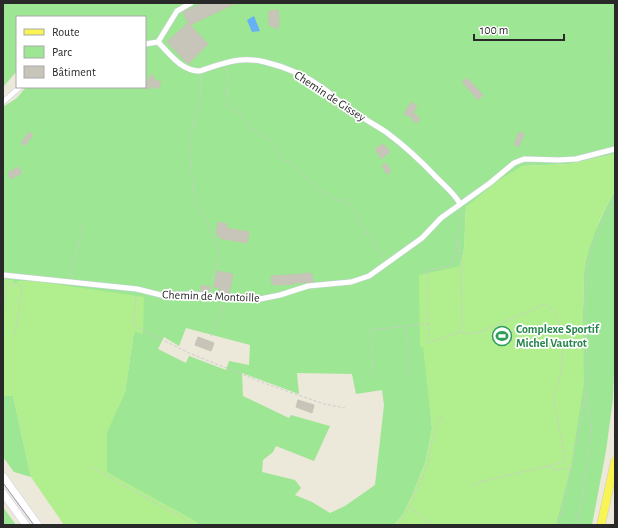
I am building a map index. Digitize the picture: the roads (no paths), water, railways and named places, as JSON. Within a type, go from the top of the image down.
[{"type":"main road","points":[[601,525],[615,462]]},
{"type":"main road","points":[[3,476],[38,525]]},
{"type":"main road","points":[[606,525],[615,484]]},
{"type":"main road","points":[[3,493],[26,525]]},
{"type":"street","points":[[146,44],[158,42],[177,11],[191,3]]},
{"type":"street","name":"Chemin de Gissey","points":[[158,42],[177,62],[190,70],[200,71],[220,64],[248,59],[265,62],[297,72],[400,143],[436,176],[457,198],[460,204]]},
{"type":"street","points":[[3,102],[19,88]]},
{"type":"street","name":"Chemin de Montoille","points":[[3,275],[137,289],[161,295],[193,294],[255,300],[280,295],[308,286],[351,282],[369,276],[388,263],[422,238],[441,218],[490,183],[514,163],[524,159],[576,159],[615,149]]},
{"type":"water","points":[[254,16],[260,31],[252,32],[247,20]]},
{"type":"tram line","points":[[3,483],[34,525]]},
{"type":"place","name":"Complexe Sportif Michel Vautrot","points":[[502,336]]}]
